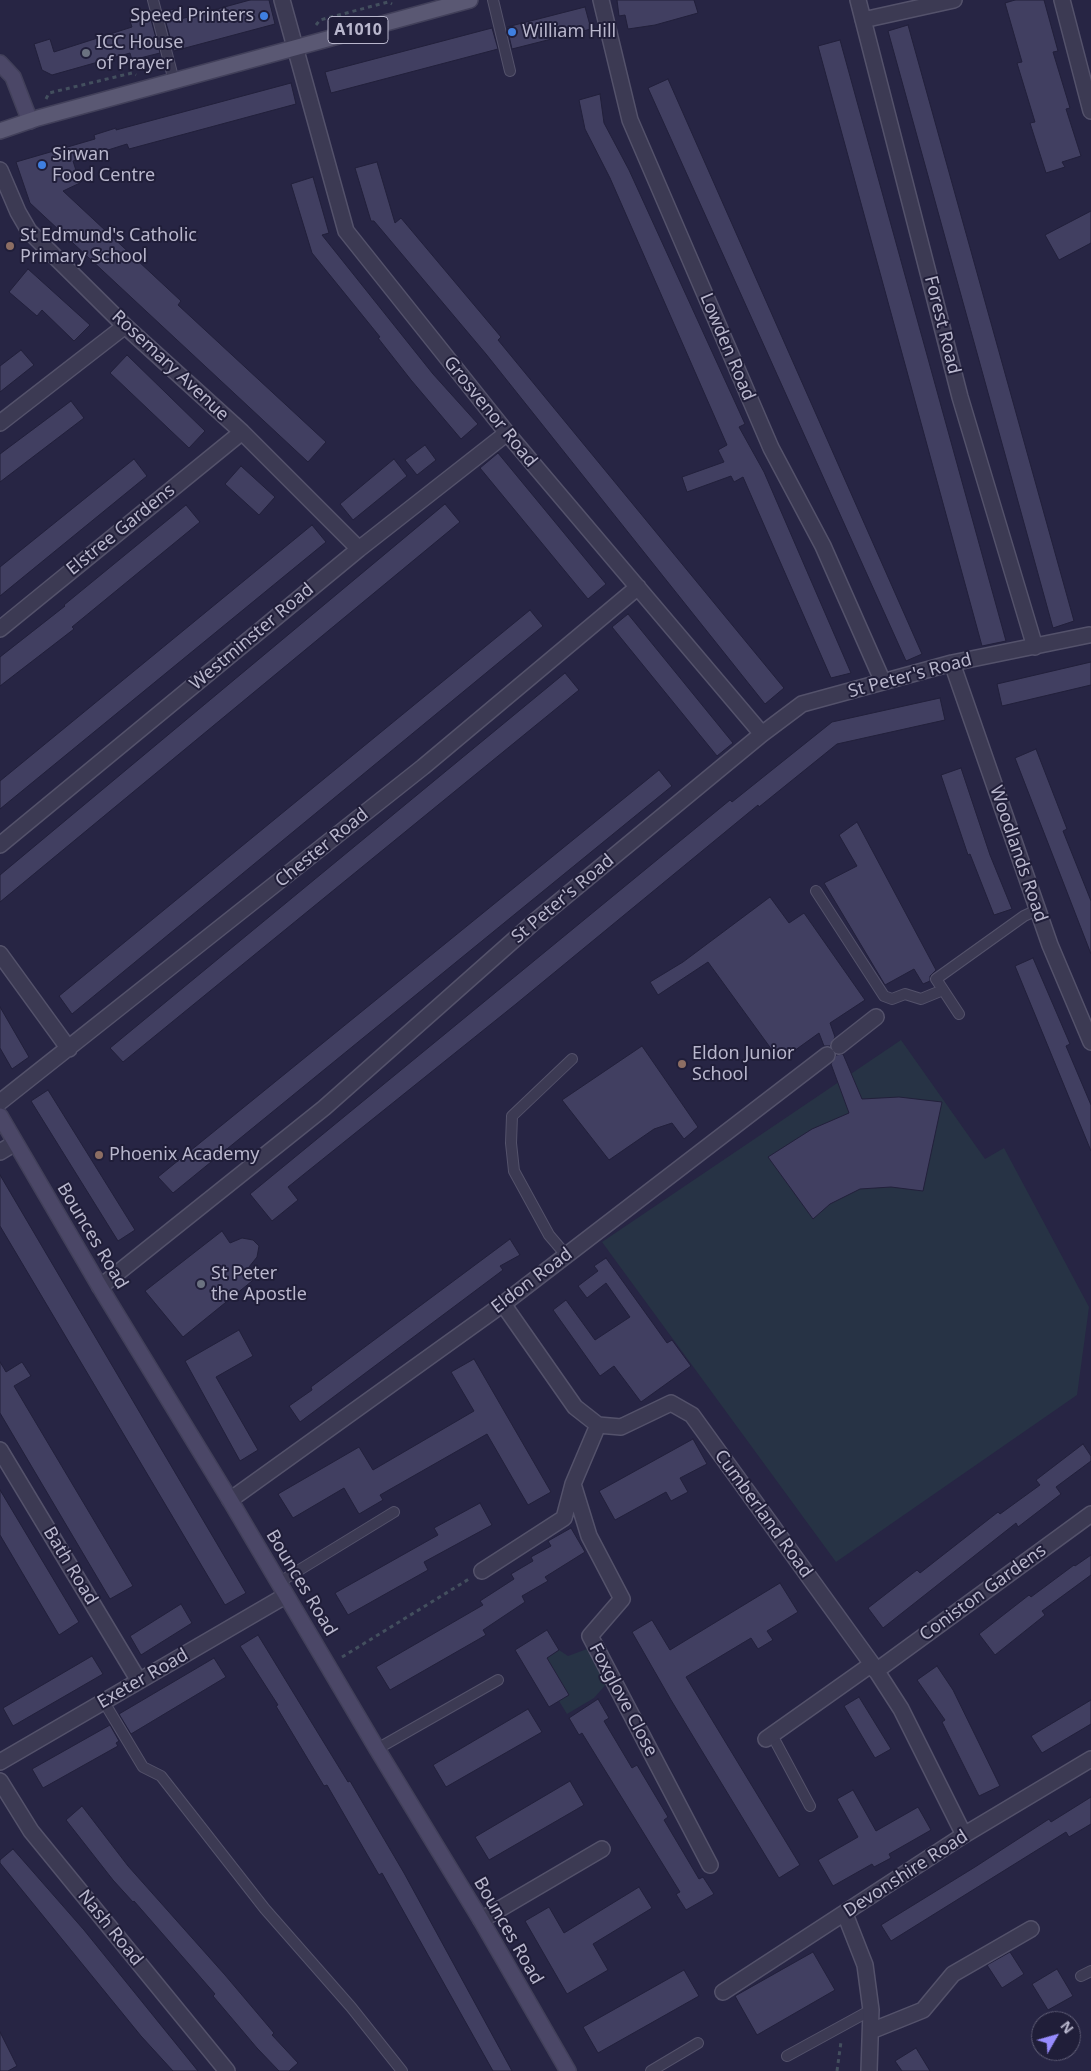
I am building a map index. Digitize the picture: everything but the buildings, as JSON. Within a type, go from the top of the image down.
[{"type":"main road","name":"A1010","points":[[0,131],[30,121],[470,0]]},
{"type":"street","name":"Grosvenor Road","points":[[282,0],[346,231],[507,433],[762,734]]},
{"type":"street","name":"Lowden Road","points":[[601,0],[630,120],[771,448],[823,546],[883,682]]},
{"type":"street","name":"Forest Road","points":[[858,0],[960,397],[1035,647]]},
{"type":"street","points":[[863,20],[954,0]]},
{"type":"street","points":[[1062,0],[1091,111]]},
{"type":"street","points":[[0,63],[13,77],[30,121]]},
{"type":"street","name":"Rosemary Avenue","points":[[0,170],[18,212],[29,231],[125,326],[242,432],[359,549]]},
{"type":"street","points":[[0,423],[125,326]]},
{"type":"street","name":"Elstree Gardens","points":[[0,629],[242,432]]},
{"type":"street","name":"Westminster Road","points":[[0,845],[359,549],[507,433]]},
{"type":"street","name":"Chester Road","points":[[0,1102],[69,1050],[423,767],[638,587]]},
{"type":"street","name":"St Peter's Road","points":[[100,1288],[324,1108],[533,924],[762,734],[802,704],[952,663],[1090,635]]},
{"type":"street","name":"Woodlands Road","points":[[952,663],[1037,910],[1091,1042]]},
{"type":"street","points":[[0,954],[69,1050]]},
{"type":"street","name":"Eldon Road","points":[[230,1500],[503,1304],[876,1017]]},
{"type":"street","name":"Bounces Road","points":[[0,1116],[100,1288],[230,1500],[377,1749],[481,1920],[568,2071]]},
{"type":"street","points":[[0,1152],[15,1143]]},
{"type":"street","points":[[482,1571],[564,1518],[573,1484],[598,1425],[575,1406],[503,1304]]},
{"type":"street","name":"Cumberland Road","points":[[598,1425],[621,1427],[671,1403],[692,1415],[874,1668],[901,1709],[964,1835]]},
{"type":"street","name":"Bath Road","points":[[0,1450],[139,1681]]},
{"type":"street","name":"Foxglove Close","points":[[573,1484],[589,1536],[622,1599],[590,1636],[710,1865]]},
{"type":"street","name":"Coniston Gardens","points":[[769,1737],[874,1668],[1091,1514]]},
{"type":"street","name":"Exeter Road","points":[[0,1762],[139,1681],[282,1589]]},
{"type":"street","name":"Devonshire Road","points":[[723,1992],[964,1835],[1091,1759]]},
{"type":"street","name":"Nash Road","points":[[0,1781],[31,1831],[227,2071]]},
{"type":"street","points":[[481,1920],[602,1849]]},
{"type":"street","points":[[844,1914],[865,1965],[871,2010],[869,2071]]},
{"type":"street","points":[[871,2031],[923,2010],[953,1974],[1031,1929]]},
{"type":"lane","points":[[153,0],[174,81]]},
{"type":"lane","points":[[492,0],[510,71]]},
{"type":"lane","points":[[816,891],[884,996],[892,999],[905,994],[921,999],[943,990]]},
{"type":"lane","points":[[959,1014],[936,979],[1024,916],[1037,910]]},
{"type":"lane","points":[[566,1255],[549,1234],[514,1171],[511,1143],[512,1116],[572,1059]]},
{"type":"lane","points":[[282,1589],[394,1512]]},
{"type":"lane","points":[[377,1749],[498,1680]]},
{"type":"lane","points":[[104,1702],[142,1766],[161,1776],[265,1909],[351,2007],[402,2071]]},
{"type":"lane","points":[[769,1737],[810,1806]]},
{"type":"lane","points":[[1081,1976],[1091,1971]]},
{"type":"lane","points":[[787,2056],[871,2010]]},
{"type":"lane","points":[[651,2071],[698,2043]]},
{"type":"path","points":[[328,1665],[482,1571]]},
{"type":"path","points":[[837,2071],[842,2025]]},
{"type":"shaded area","points":[[901,1040],[985,1159],[1004,1148],[1089,1307],[1077,1395],[836,1562],[602,1242]]},
{"type":"shaded area","points":[[587,1649],[592,1652],[609,1681],[594,1698],[567,1714],[559,1701],[547,1658],[559,1650],[568,1656]]},
{"type":"place","name":"Speed Printers","points":[[264,16]]},
{"type":"place","name":"William Hill","points":[[512,32]]},
{"type":"place","name":"ICC House of Prayer","points":[[86,53]]},
{"type":"place","name":"Sirwan Food Centre","points":[[42,165]]},
{"type":"place","name":"St Edmund's Catholic Primary School","points":[[10,246]]},
{"type":"place","name":"Eldon Junior School","points":[[682,1064]]},
{"type":"place","name":"Phoenix Academy","points":[[99,1155]]},
{"type":"place","name":"St Peter the Apostle","points":[[201,1284]]}]
